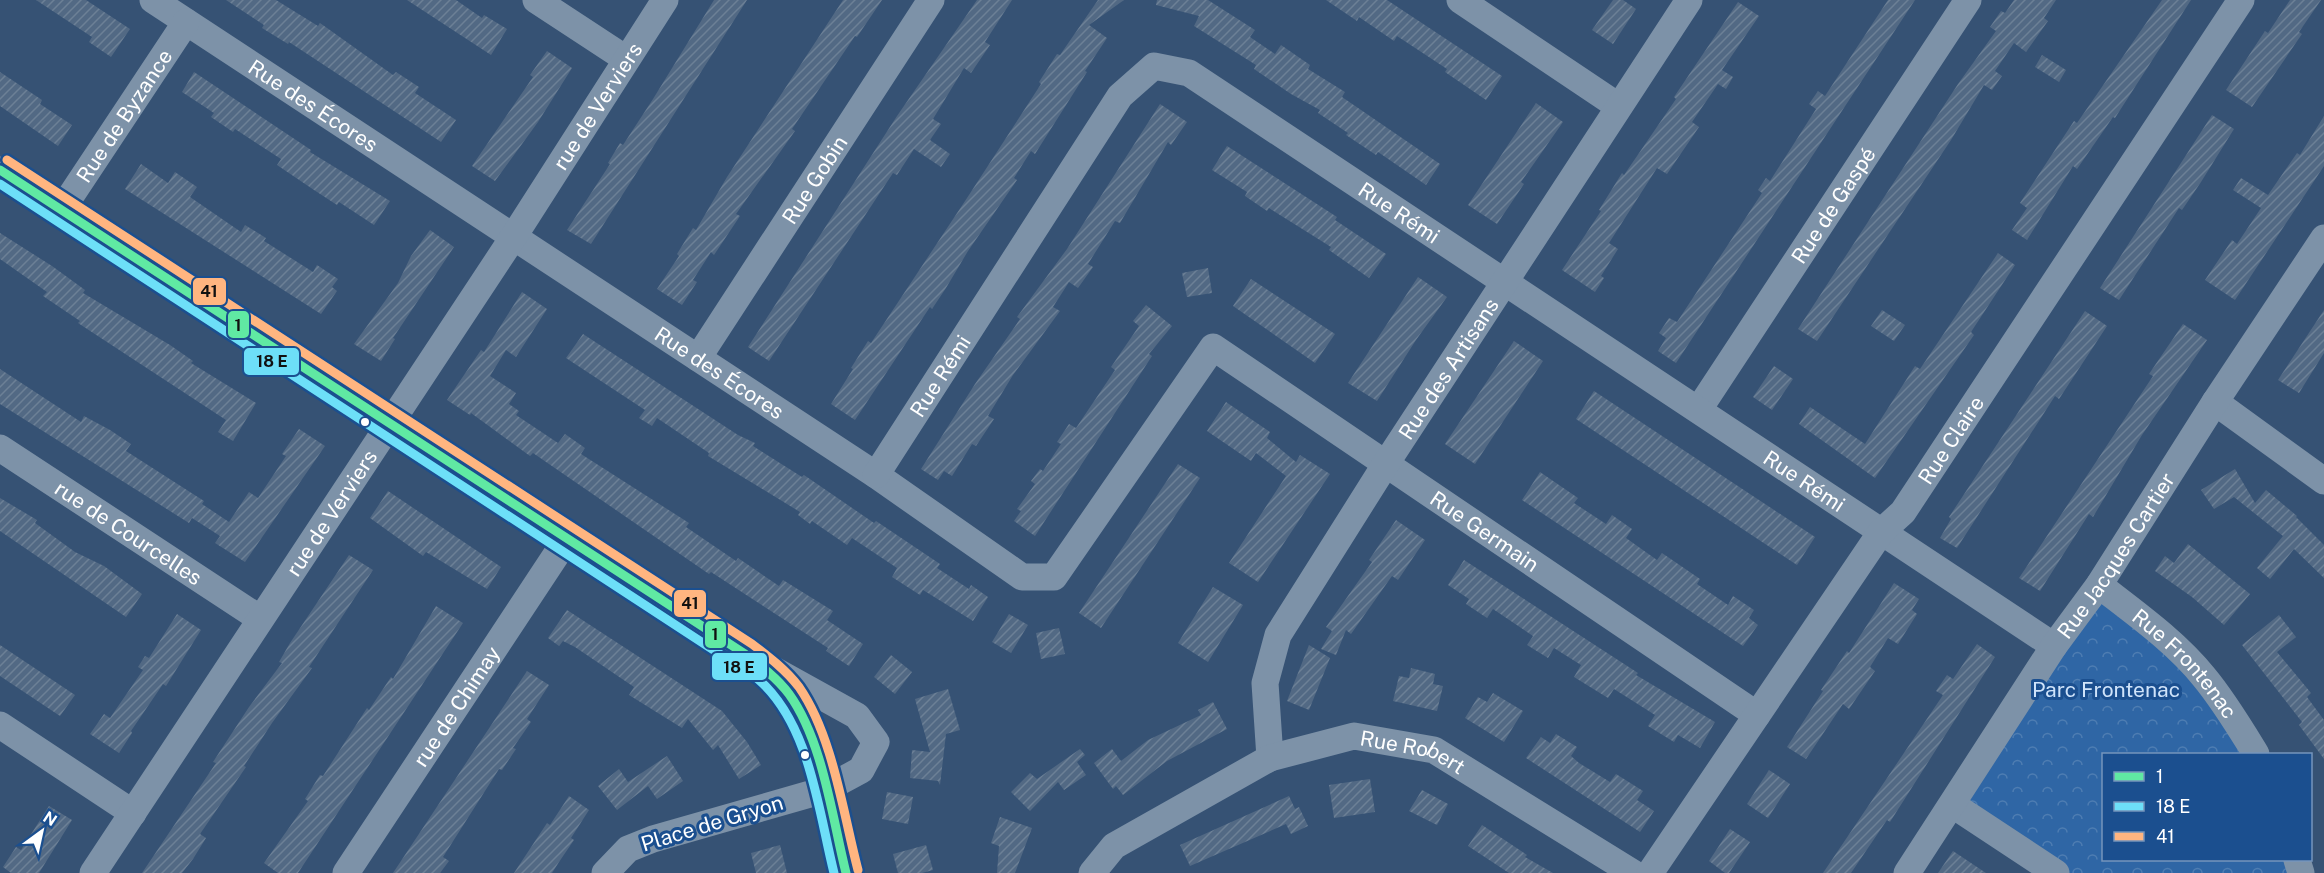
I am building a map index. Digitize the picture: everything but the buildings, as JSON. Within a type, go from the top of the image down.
[{"type":"street","name":"Rue des Écores","points":[[153,0],[876,475],[1022,577],[1054,577],[1213,347]]},
{"type":"street","points":[[536,0],[626,59]]},
{"type":"street","name":"rue de Verviers","points":[[93,873],[259,618],[514,236],[665,0]]},
{"type":"street","name":"Rue Gobin","points":[[698,358],[931,0]]},
{"type":"street","points":[[1460,0],[1618,106]]},
{"type":"street","name":"Rue des Artisans","points":[[1270,758],[1265,683],[1278,635],[1387,462],[1689,0]]},
{"type":"street","name":"Rue de Gaspé","points":[[1699,409],[1968,0]]},
{"type":"street","name":"Rue Claire","points":[[1650,873],[1881,532],[1903,512],[2241,0]]},
{"type":"street","name":"Rue de Byzance","points":[[62,209],[186,22]]},
{"type":"street","name":"Rue Rémi","points":[[876,475],[1120,96],[1154,66],[1189,73],[2054,646]]},
{"type":"street","points":[[0,170],[566,540],[745,654],[775,678],[794,702],[812,746],[846,873]]},
{"type":"street","name":"Rue Jacques Cartier","points":[[1906,873],[1953,805],[2054,646],[2099,585],[2214,402],[2324,238]]},
{"type":"street","name":"Rue Germain","points":[[1213,347],[1387,462],[1757,715]]},
{"type":"street","points":[[2214,402],[2324,481]]},
{"type":"street","name":"rue de Courcelles","points":[[0,448],[259,618]]},
{"type":"street","name":"rue de Chimay","points":[[346,873],[566,540]]},
{"type":"street","name":"Rue Frontenac","points":[[2099,585],[2157,631],[2203,675],[2239,725],[2255,753]]},
{"type":"street","name":"Place de Gryon","points":[[607,872],[628,849],[653,839],[824,790],[861,770],[876,742],[857,716],[745,654]]},
{"type":"street","points":[[0,725],[133,813]]},
{"type":"street","name":"Rue Robert","points":[[1092,873],[1114,846],[1270,758],[1354,736],[1434,750],[1633,873]]},
{"type":"street","points":[[1953,805],[2056,873]]},
{"type":"green space","name":"Parc Frontenac","points":[[2099,585],[2196,685],[2247,753],[2102,753],[2102,861],[2293,861],[2298,873],[2056,873],[1953,805]]},
{"type":"transit line","name":"41","points":[[7,160],[752,644],[771,659],[799,687],[820,728],[836,776],[858,870]]},
{"type":"transit line","name":"1","points":[[0,170],[745,654],[763,668],[789,694],[810,734],[825,780],[846,873]]},
{"type":"transit line","points":[[0,184],[758,679],[776,698],[790,719],[801,743],[817,795],[834,873]]}]
